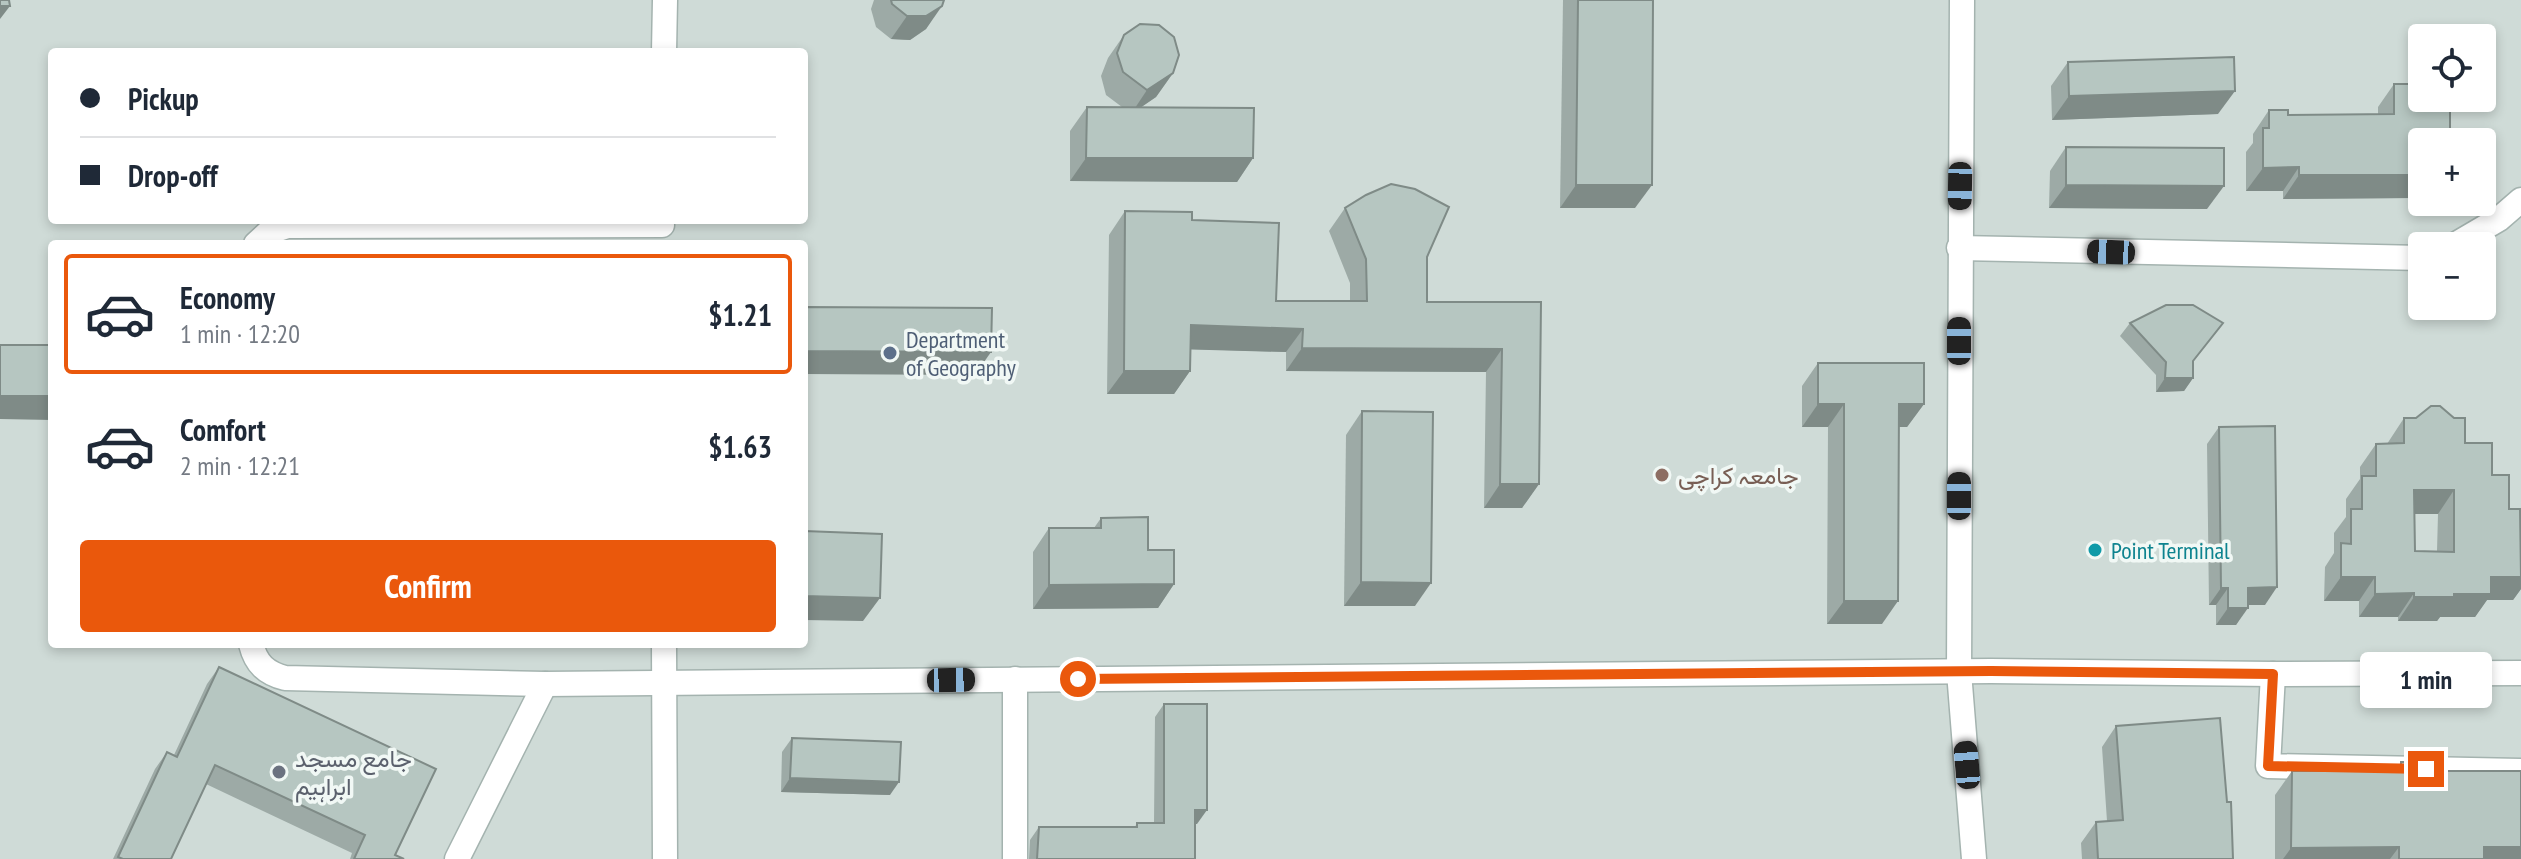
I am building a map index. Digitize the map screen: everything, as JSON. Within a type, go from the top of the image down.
[{"type":"street","points":[[664,48],[665,0]]},
{"type":"street","points":[[1962,0],[1959,672],[1974,859]]},
{"type":"street","points":[[2477,232],[2499,219],[2521,200]]},
{"type":"street","points":[[260,240],[269,232],[287,226],[662,230]]},
{"type":"street","points":[[1959,248],[2408,258]]},
{"type":"street","points":[[252,648],[267,671],[285,678],[545,684],[1959,672],[2521,673]]},
{"type":"street","points":[[664,648],[665,859]]},
{"type":"street","points":[[2273,674],[2268,766],[2521,771]]},
{"type":"street","points":[[1015,679],[1015,859]]},
{"type":"street","points":[[457,859],[545,684]]},
{"type":"shaded area","name":"جامعہ کراچی","points":[[0,0],[2521,0],[2521,859],[0,859]]},
{"type":"building","points":[[0,0],[9,0],[10,6],[0,6]]},
{"type":"building","points":[[891,0],[944,0],[942,6],[926,16],[907,16]]},
{"type":"building","points":[[1578,0],[1653,0],[1652,185],[1576,185]]},
{"type":"building","points":[[1140,24],[1159,25],[1174,37],[1179,55],[1173,73],[1147,90],[1123,72],[1117,53],[1124,35]]},
{"type":"building","points":[[2234,57],[2235,91],[2069,96],[2068,62]]},
{"type":"building","points":[[2394,84],[2408,84],[2408,112],[2450,112],[2450,128],[2408,128],[2408,175],[2299,175],[2299,167],[2263,168],[2263,128],[2269,128],[2269,110],[2288,110],[2288,115],[2394,114]]},
{"type":"building","points":[[1087,107],[1254,108],[1253,158],[1086,158]]},
{"type":"building","points":[[2066,147],[2224,148],[2224,186],[2066,185]]},
{"type":"building","points":[[1391,184],[1415,189],[1449,207],[1427,257],[1427,302],[1541,302],[1539,484],[1500,484],[1502,349],[1302,348],[1303,329],[1191,325],[1190,371],[1124,371],[1125,211],[1192,212],[1192,220],[1279,223],[1276,301],[1367,301],[1366,259],[1345,208]]},
{"type":"building","points":[[2166,305],[2193,305],[2223,323],[2193,361],[2193,378],[2165,378],[2166,362],[2130,323]]},
{"type":"building","points":[[808,307],[992,308],[991,352],[808,351]]},
{"type":"building","points":[[0,345],[48,345],[48,396],[0,396]]},
{"type":"building","points":[[1818,363],[1924,363],[1924,404],[1899,404],[1898,601],[1844,601],[1844,404],[1818,404]]},
{"type":"building","points":[[2431,406],[2440,406],[2454,418],[2465,418],[2465,443],[2492,443],[2492,475],[2509,475],[2509,509],[2520,509],[2521,577],[2491,577],[2491,594],[2414,597],[2414,593],[2375,594],[2375,577],[2341,577],[2341,543],[2351,544],[2351,509],[2362,509],[2362,476],[2376,476],[2376,444],[2404,443],[2404,418],[2416,418]],"holes":[[[2414,490],[2454,490],[2454,552],[2415,551]]]},
{"type":"building","points":[[1362,411],[1433,412],[1431,583],[1361,582]]},
{"type":"building","points":[[2275,426],[2277,587],[2248,588],[2248,608],[2228,608],[2228,588],[2221,588],[2219,427]]},
{"type":"building","points":[[1148,517],[1148,550],[1174,550],[1174,584],[1049,585],[1049,528],[1101,528],[1101,518]]},
{"type":"building","points":[[808,531],[882,534],[880,598],[808,596]]},
{"type":"building","name":"جامع مسجد ابراہیم","points":[[219,667],[436,769],[395,855],[404,859],[354,859],[365,835],[215,765],[171,859],[118,857],[167,752],[177,757]]},
{"type":"building","points":[[1164,704],[1207,704],[1207,810],[1195,810],[1195,859],[1037,859],[1039,827],[1137,827],[1137,823],[1164,823]]},
{"type":"building","points":[[2220,718],[2227,802],[2231,802],[2233,859],[2098,859],[2096,822],[2123,820],[2116,726]]},
{"type":"building","points":[[792,738],[901,742],[899,782],[790,778]]},
{"type":"building","points":[[2401,762],[2432,762],[2432,771],[2521,771],[2521,847],[2484,847],[2484,859],[2399,859],[2399,847],[2291,848],[2292,771],[2401,771]]},
{"type":"place","name":"Department of Geography","points":[[890,353]]},
{"type":"place","name":"جامعہ کراچی","points":[[1662,475]]},
{"type":"place","name":"Point Terminal","points":[[2095,550]]},
{"type":"place","name":"جامع مسجد ابراہیم","points":[[279,772]]},
{"type":"route","points":[[1078,679],[1991,671],[2273,674],[2268,766],[2426,769]]}]
